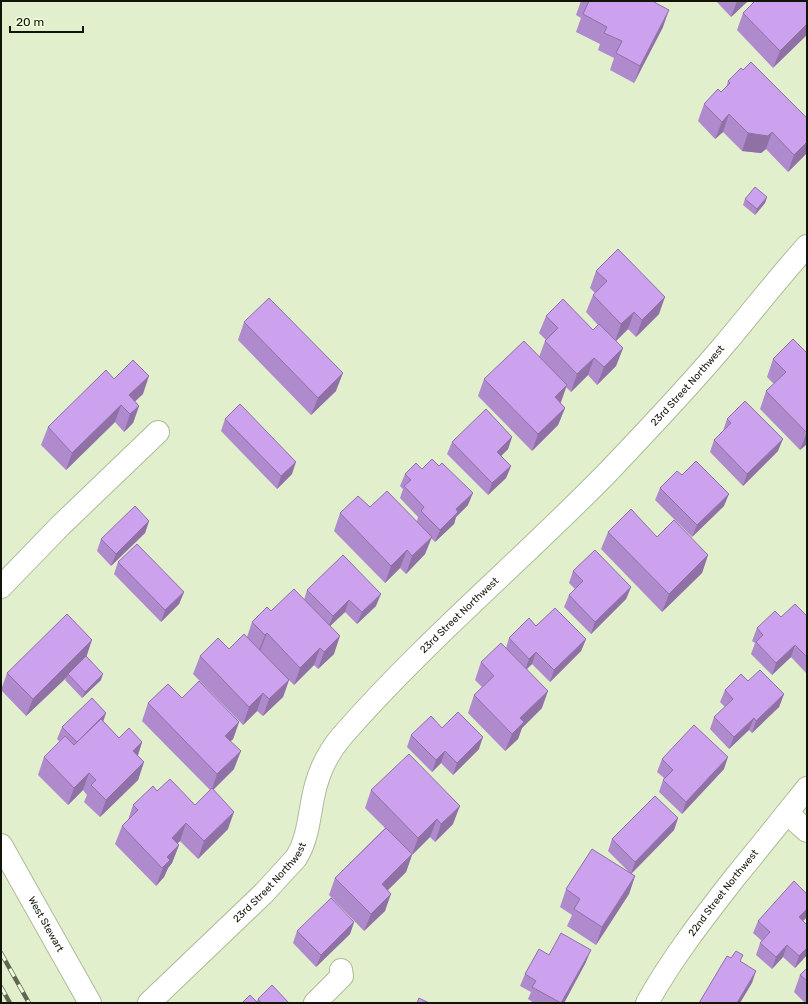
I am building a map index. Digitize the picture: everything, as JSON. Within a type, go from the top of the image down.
[{"type":"street","name":"23rd Street Northwest","points":[[149,1003],[264,893],[296,858],[304,839],[316,784],[335,744],[346,731],[394,680],[606,474],[650,428],[725,345],[807,246]]},
{"type":"street","points":[[1,587],[60,526],[158,432]]},
{"type":"street","name":"22nd Street Northwest","points":[[646,1003],[659,980],[686,941],[807,788]]},
{"type":"street","points":[[787,813],[807,832]]},
{"type":"street","name":"West Stewart","points":[[1,845],[90,1003]]},
{"type":"street","points":[[315,1003],[342,976],[341,970]]},
{"type":"building","points":[[589,1],[654,1],[669,10],[640,66],[616,53],[622,41],[604,33],[607,27],[583,14]]},
{"type":"building","points":[[755,1],[807,1],[807,24],[780,51],[743,13]]},
{"type":"building","points":[[751,62],[807,118],[807,142],[794,155],[772,132],[768,136],[748,133],[729,114],[722,122],[704,104],[718,89],[721,92],[730,83],[728,81],[741,68],[743,70]]},
{"type":"building","points":[[755,187],[767,197],[757,209],[745,199]]},
{"type":"building","points":[[618,249],[665,297],[642,320],[634,312],[621,324],[593,295],[607,281],[596,271]]},
{"type":"building","points":[[269,298],[343,373],[318,398],[244,322]]},
{"type":"building","points":[[563,299],[593,330],[599,324],[623,348],[604,367],[594,358],[577,374],[545,341],[558,328],[546,316]]},
{"type":"building","points":[[793,339],[807,353],[807,433],[766,391],[786,372],[773,359]]},
{"type":"building","points":[[524,341],[567,385],[555,397],[565,408],[538,434],[484,379]]},
{"type":"building","points":[[133,360],[149,376],[129,395],[139,406],[130,414],[121,405],[72,453],[48,427],[106,370],[114,379]]},
{"type":"building","points":[[745,401],[783,439],[747,474],[714,440],[731,423],[727,419]]},
{"type":"building","points":[[240,404],[296,462],[281,476],[225,419]]},
{"type":"building","points":[[486,409],[512,437],[497,452],[511,466],[492,483],[452,442]]},
{"type":"building","points":[[432,459],[439,466],[442,463],[473,493],[456,509],[458,512],[440,530],[421,511],[424,507],[404,486],[411,480],[405,474],[416,463],[422,469]]},
{"type":"building","points":[[696,461],[729,494],[697,525],[660,488],[677,471],[682,475]]},
{"type":"building","points":[[387,491],[432,537],[412,556],[407,550],[391,566],[340,513],[358,496],[370,507]]},
{"type":"building","points":[[135,506],[149,521],[116,554],[101,539]]},
{"type":"building","points":[[631,509],[657,537],[674,520],[708,555],[669,594],[608,532]]},
{"type":"building","points":[[137,544],[184,592],[165,610],[118,562]]},
{"type":"building","points":[[595,550],[631,587],[595,622],[569,595],[583,581],[573,571]]},
{"type":"building","points":[[343,555],[381,594],[362,612],[349,600],[333,616],[307,590]]},
{"type":"building","points":[[294,589],[340,636],[324,652],[320,648],[300,668],[267,633],[265,635],[252,622],[267,607],[271,611]]},
{"type":"building","points":[[795,604],[807,616],[807,657],[795,645],[776,663],[756,642],[763,635],[757,628],[775,611],[781,617]]},
{"type":"building","points":[[555,608],[586,639],[554,670],[536,652],[529,659],[509,638],[529,618],[536,626]]},
{"type":"building","points":[[67,614],[92,640],[33,699],[7,673]]},
{"type":"building","points":[[244,634],[289,680],[269,699],[263,693],[249,707],[200,656],[218,638],[229,649]]},
{"type":"building","points":[[501,643],[548,691],[520,718],[524,722],[512,734],[474,695],[494,676],[481,662]]},
{"type":"building","points":[[86,656],[103,674],[85,692],[68,674]]},
{"type":"building","points":[[760,670],[784,694],[756,721],[754,718],[734,737],[714,717],[733,699],[725,690],[741,674],[748,681]]},
{"type":"building","points":[[199,681],[239,722],[225,736],[241,751],[217,774],[148,703],[168,684],[182,698]]},
{"type":"building","points":[[92,698],[106,713],[77,742],[62,727]]},
{"type":"building","points":[[458,712],[483,737],[457,763],[445,751],[436,760],[411,735],[431,716],[442,728]]},
{"type":"building","points":[[101,719],[119,738],[129,728],[142,742],[133,751],[144,762],[106,800],[91,785],[96,780],[89,773],[74,788],[44,757],[65,736],[74,745]]},
{"type":"building","points":[[694,725],[728,757],[686,802],[663,780],[673,770],[662,759]]},
{"type":"building","points":[[409,754],[460,806],[441,824],[437,819],[418,838],[371,790]]},
{"type":"building","points":[[170,779],[195,805],[212,788],[234,812],[204,841],[186,823],[172,838],[179,845],[167,857],[170,860],[162,868],[122,826],[138,810],[133,805],[153,786],[157,791]]},
{"type":"building","points":[[655,796],[678,818],[635,862],[612,839]]},
{"type":"building","points":[[386,828],[412,854],[382,884],[391,894],[371,914],[335,878]]},
{"type":"building","points":[[592,849],[635,876],[602,927],[574,909],[580,899],[566,889]]},
{"type":"building","points":[[794,881],[807,894],[807,909],[799,917],[807,925],[807,948],[799,956],[787,945],[776,957],[760,943],[770,932],[758,921]]},
{"type":"building","points":[[331,898],[354,922],[321,955],[297,931]]},
{"type":"building","points":[[561,933],[591,950],[561,1003],[532,987],[536,981],[525,974],[539,949],[549,955]]},
{"type":"building","points":[[736,951],[743,955],[740,961],[756,971],[737,1003],[699,1003],[727,956],[731,958]]},
{"type":"building","points":[[807,968],[807,981],[800,975]]},
{"type":"building","points":[[272,985],[289,1003],[261,1003],[258,999]]},
{"type":"building","points":[[250,995],[258,1003],[242,1003]]},
{"type":"building","points":[[419,998],[429,1003],[417,1003]]},
{"type":"railway","points":[[1,953],[29,1003]]},
{"type":"railway","points":[[1,987],[10,1003]]}]
